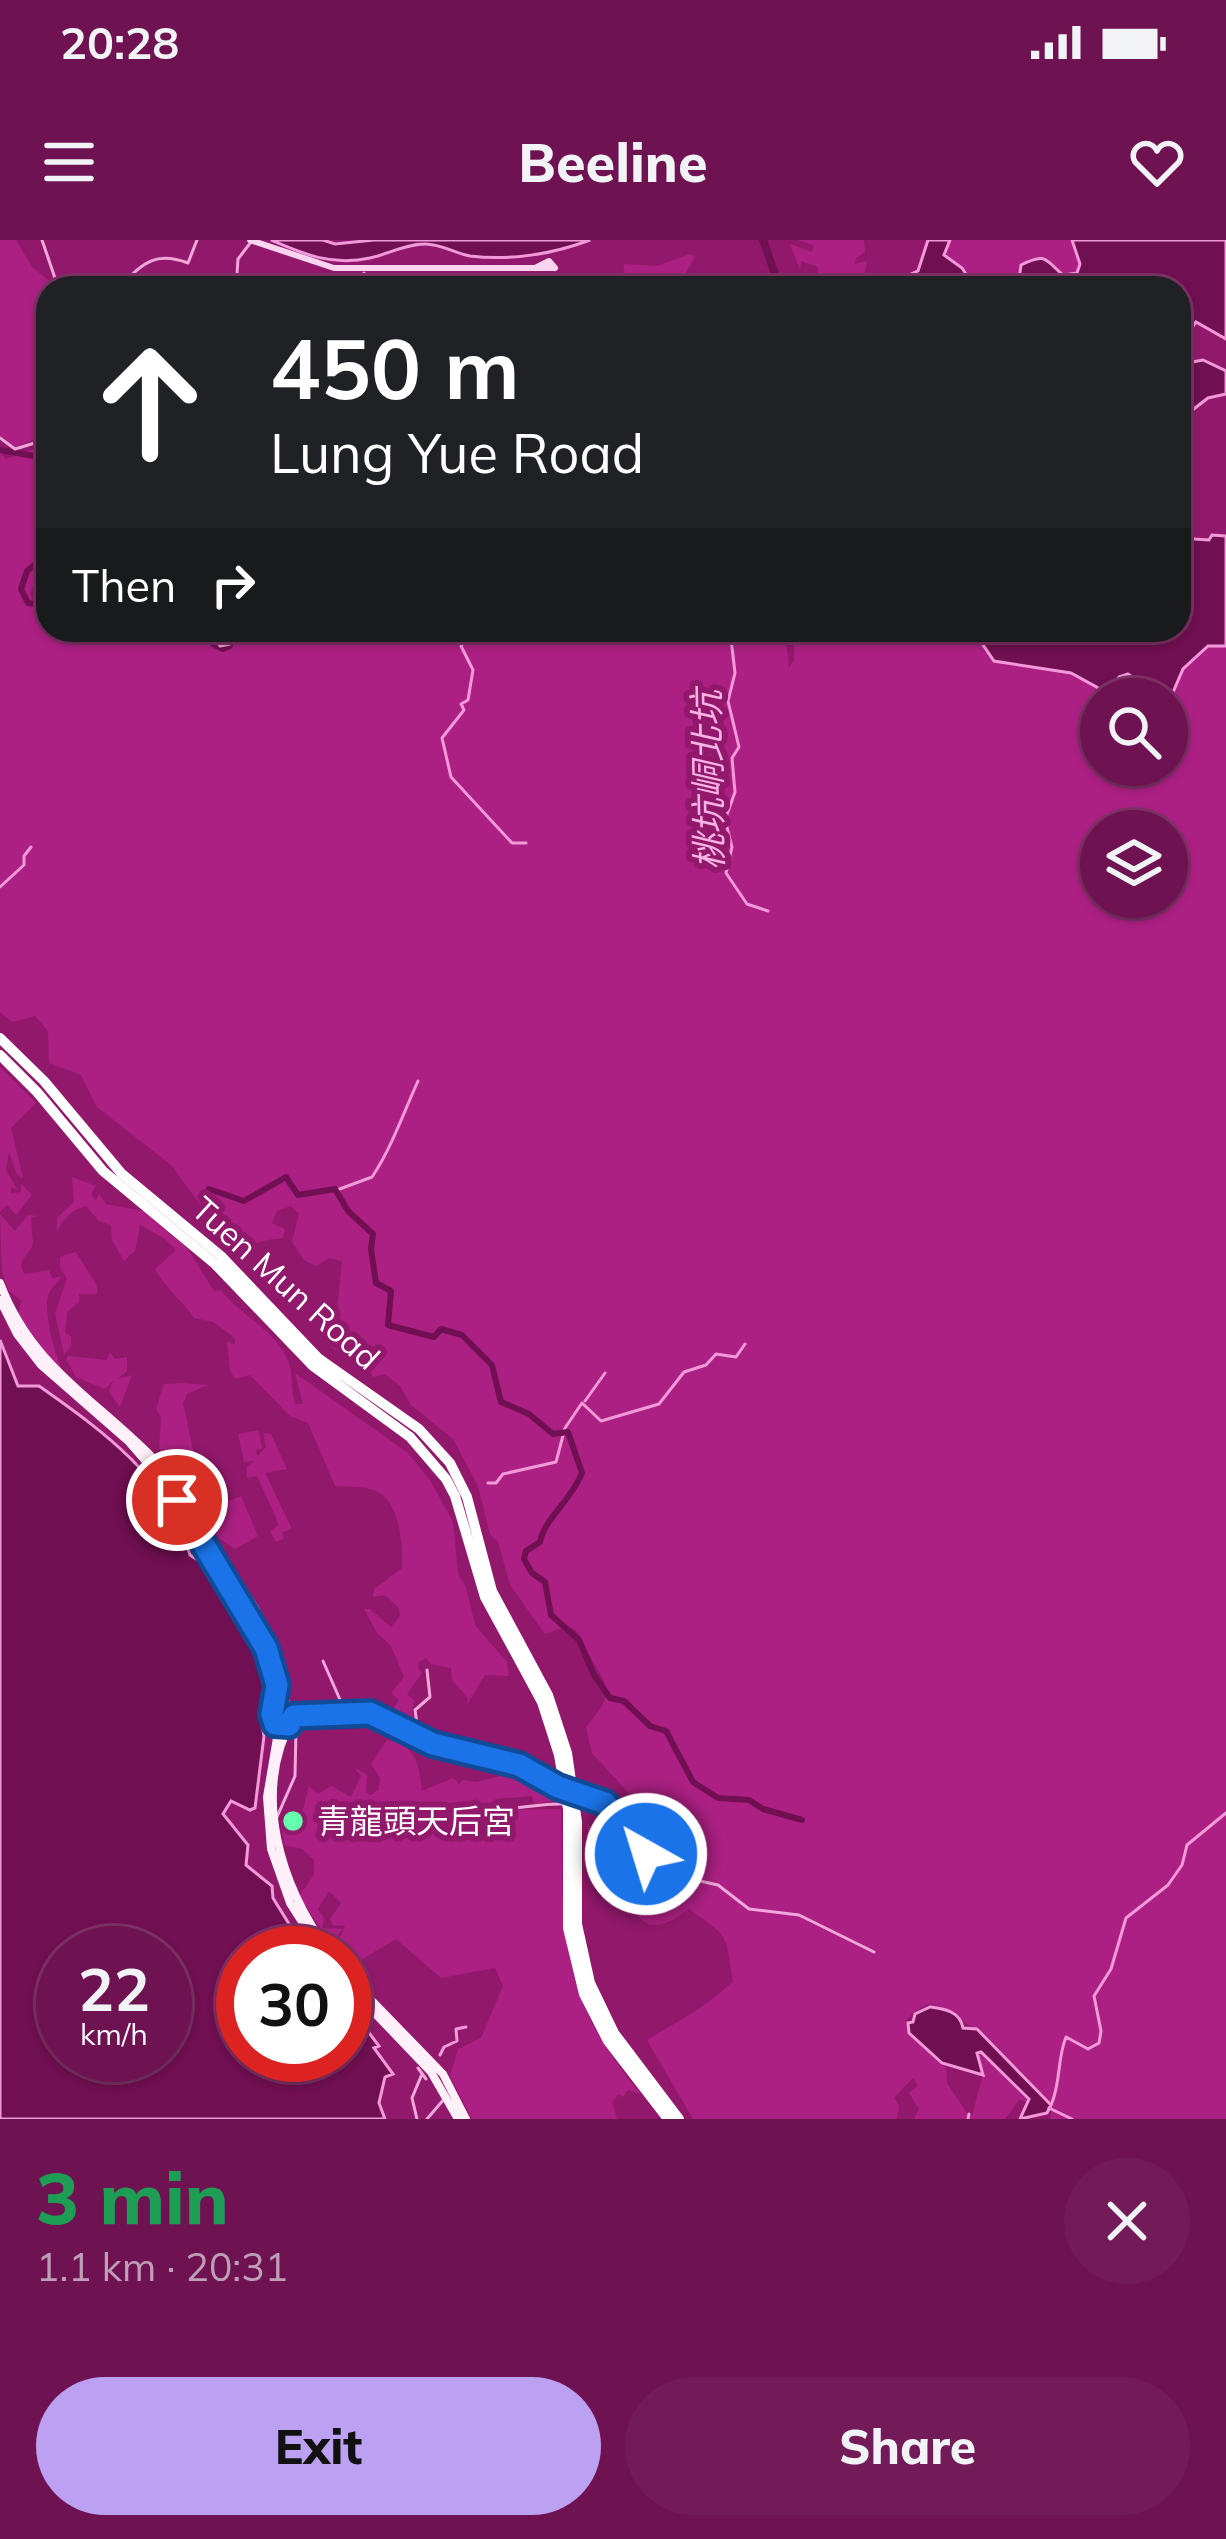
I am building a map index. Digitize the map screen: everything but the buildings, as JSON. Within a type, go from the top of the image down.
[{"type":"highway","name":"Tuen Mun Road","points":[[0,1038],[44,1081],[121,1173],[220,1256],[323,1363],[419,1429],[444,1455],[466,1497],[492,1591],[541,1681],[558,1737],[573,1845],[577,1924],[591,1988],[622,2047],[679,2119]]},
{"type":"highway","name":"Tuen Mun Road","points":[[0,1054],[112,1180],[215,1264],[313,1366],[403,1430],[429,1456],[454,1496],[484,1597],[558,1737]]},
{"type":"highway","name":"Tuen Mun Road","points":[[573,1845],[568,1928],[584,1994],[608,2041],[668,2119]]},
{"type":"main road","points":[[0,1283],[19,1324],[42,1357],[152,1457]]},
{"type":"main road","points":[[0,1300],[17,1334],[41,1365],[128,1441],[158,1475],[251,1610]]},
{"type":"main road","points":[[213,1542],[240,1585],[275,1674],[277,1738],[267,1797],[271,1849],[290,1903],[307,1926]]},
{"type":"main road","points":[[283,1683],[294,1728],[275,1788],[274,1824],[292,1894],[310,1926]]},
{"type":"main road","points":[[274,1708],[286,1704]]},
{"type":"main road","points":[[275,1724],[294,1728]]},
{"type":"main road","points":[[372,2001],[443,2074],[460,2117]]},
{"type":"main road","points":[[372,2010],[425,2065],[460,2117]]},
{"type":"street","points":[[42,240],[54,276]]},
{"type":"street","points":[[131,276],[150,258],[164,256],[188,263],[197,240]]},
{"type":"street","points":[[237,276],[238,259],[251,240],[311,264],[364,271],[533,269],[549,261],[554,268]]},
{"type":"street","points":[[364,271],[367,276]]},
{"type":"street","points":[[0,438],[15,449],[36,443]]},
{"type":"street","points":[[323,1661],[345,1713]]},
{"type":"street","points":[[419,1738],[415,1714],[430,1697],[427,1670]]},
{"type":"street","points":[[274,1824],[297,1766],[294,1728],[345,1713],[378,1715],[419,1738],[519,1765],[558,1787],[605,1803],[646,1854],[673,1876],[714,1884],[749,1909],[799,1915],[874,1952]]},
{"type":"street","points":[[390,1736],[408,1731]]},
{"type":"street","points":[[275,1788],[281,1793],[292,1787]]},
{"type":"street","points":[[502,1808],[605,1803]]},
{"type":"street","points":[[417,2119],[412,2098],[422,2074]]},
{"type":"street","points":[[427,2119],[440,2107],[445,2092]]},
{"type":"street","points":[[440,2107],[460,2117]]},
{"type":"shaded area","points":[[0,240],[16,240],[43,276],[36,276],[36,439],[15,447],[0,436]]},
{"type":"shaded area","points":[[271,240],[335,244],[590,240],[516,257],[470,256],[425,244],[344,261]]},
{"type":"shaded area","points":[[798,240],[864,240],[865,252],[855,264],[867,261],[864,276],[818,276],[818,267],[801,261],[800,270],[790,244],[812,252],[813,245]]},
{"type":"shaded area","points":[[928,240],[950,240],[944,255],[967,276],[910,276],[918,271]]},
{"type":"shaded area","points":[[950,240],[1072,240],[1080,266],[1077,273],[1063,275],[1047,258],[1019,271],[1019,276],[967,276],[944,253]]},
{"type":"shaded area","points":[[1072,240],[1226,240],[1226,339],[1196,322],[1191,329],[1191,276],[1020,276],[1021,265],[1036,259],[1045,260],[1063,275],[1077,273],[1080,264]]},
{"type":"shaded area","points":[[690,254],[695,257],[684,276],[623,276],[624,264],[657,266]]},
{"type":"shaded area","points":[[1203,360],[1226,371],[1226,394],[1208,398],[1191,411],[1191,362]]},
{"type":"shaded area","points":[[34,449],[36,453],[36,578],[30,594],[36,605],[36,642],[212,642],[215,646],[218,642],[786,642],[789,667],[794,642],[981,642],[994,661],[1081,678],[1080,786],[1188,786],[1188,678],[1179,678],[1199,653],[1216,643],[1226,646],[1226,2119],[1050,2119],[1053,2105],[979,2028],[944,2008],[927,2005],[906,2021],[908,2034],[946,2068],[947,2083],[967,2113],[972,2115],[983,2075],[977,2052],[1029,2102],[1019,2100],[1005,2119],[914,2119],[919,2109],[909,2093],[918,2085],[913,2078],[894,2098],[899,2106],[897,2119],[693,2119],[647,2040],[703,2006],[733,1981],[728,1952],[718,1931],[689,1909],[654,1925],[640,1918],[629,1898],[621,1899],[618,1879],[595,1883],[587,1824],[667,1861],[689,1859],[592,1753],[586,1727],[603,1704],[606,1688],[580,1636],[569,1626],[545,1634],[510,1585],[478,1486],[453,1439],[411,1405],[400,1386],[385,1374],[373,1377],[358,1354],[335,1350],[316,1334],[317,1319],[337,1310],[342,1261],[329,1258],[316,1266],[304,1260],[292,1242],[299,1214],[291,1206],[277,1211],[272,1223],[285,1229],[283,1238],[255,1244],[242,1254],[224,1241],[226,1218],[218,1209],[202,1207],[171,1165],[97,1107],[81,1075],[49,1063],[48,1031],[35,1016],[12,1022],[0,1012],[0,452],[6,459]]},
{"type":"shaded area","points":[[1226,536],[1226,646],[1208,646],[1179,678],[1133,678],[1128,674],[1080,678],[994,661],[981,642],[1191,642],[1191,539]]},
{"type":"shaded area","points":[[0,1067],[36,1103],[11,1128],[23,1178],[17,1175],[9,1152],[6,1170],[17,1189],[11,1188],[11,1193],[21,1192],[21,1184],[32,1195],[16,1215],[7,1205],[0,1212]]},
{"type":"shaded area","points":[[72,1177],[96,1186],[91,1194],[96,1201],[99,1194],[106,1204],[143,1211],[187,1248],[214,1291],[221,1290],[284,1353],[295,1404],[303,1404],[295,1373],[408,1453],[453,1522],[458,1574],[475,1625],[507,1662],[509,1676],[485,1675],[466,1706],[468,1698],[452,1680],[451,1668],[431,1664],[426,1658],[419,1662],[422,1673],[407,1694],[414,1700],[412,1713],[418,1730],[393,1710],[399,1700],[391,1693],[404,1677],[391,1646],[377,1633],[364,1609],[391,1627],[400,1616],[399,1608],[385,1595],[373,1597],[374,1589],[402,1568],[400,1536],[389,1503],[374,1490],[335,1486],[308,1423],[290,1416],[250,1375],[235,1379],[227,1341],[235,1345],[235,1338],[213,1322],[194,1318],[155,1269],[176,1250],[165,1239],[140,1225],[135,1251],[124,1261],[112,1240],[111,1225],[99,1221],[86,1206],[68,1215],[57,1232],[57,1218],[74,1202]]},
{"type":"shaded area","points":[[0,1214],[15,1231],[28,1215],[38,1216],[31,1218],[33,1244],[21,1265],[25,1274],[49,1270],[52,1278],[61,1277],[49,1293],[47,1309],[63,1370],[18,1314],[22,1301],[8,1290],[2,1272]]},
{"type":"shaded area","points":[[76,1252],[97,1294],[79,1294],[79,1302],[67,1312],[65,1332],[71,1346],[64,1355],[55,1313],[67,1279],[60,1257]]},
{"type":"shaded area","points":[[0,1340],[18,1386],[39,1386],[108,1438],[149,1478],[180,1527],[190,1555],[201,1562],[243,1621],[264,1679],[266,1694],[260,1712],[264,1736],[255,1808],[231,1801],[223,1814],[248,1845],[246,1865],[272,1886],[273,1898],[290,1926],[216,1926],[216,2082],[372,2082],[372,2037],[379,2046],[374,2048],[393,2074],[385,2077],[379,2103],[385,2119],[0,2119]]},
{"type":"shaded area","points":[[110,1352],[115,1359],[127,1357],[127,1371],[117,1379],[132,1375],[120,1407],[109,1392],[113,1381],[105,1389],[76,1377],[66,1359],[107,1360]]},
{"type":"shaded area","points":[[164,1384],[208,1385],[187,1394],[183,1403],[196,1464],[187,1460],[180,1470],[204,1498],[218,1506],[241,1496],[258,1536],[235,1549],[201,1517],[159,1449],[161,1418],[156,1409]]},
{"type":"shaded area","points":[[259,1430],[262,1449],[256,1450],[257,1456],[266,1447],[263,1433],[271,1434],[287,1469],[265,1473],[292,1529],[282,1532],[284,1538],[276,1542],[270,1531],[278,1526],[277,1520],[257,1476],[247,1478],[247,1466],[255,1461],[244,1462],[238,1434]]},
{"type":"shaded area","points":[[387,1740],[410,1751],[422,1791],[453,1778],[459,1784],[513,1773],[559,1792],[559,1800],[534,1804],[532,1796],[495,1799],[499,1810],[561,1809],[565,1927],[579,1993],[593,2025],[641,2094],[628,2090],[623,2097],[618,2094],[612,2102],[617,2119],[472,2119],[450,2076],[458,2049],[481,2038],[503,1986],[495,1968],[441,1978],[396,1939],[372,1953],[372,1926],[333,1925],[330,1919],[341,1903],[329,1891],[318,1909],[324,1918],[319,1926],[299,1896],[314,1875],[314,1860],[302,1849],[284,1845],[281,1820],[293,1828],[300,1821],[309,1786],[318,1794],[331,1786],[351,1797],[361,1776],[354,1767],[367,1775],[366,1793],[371,1795],[379,1789],[380,1778],[371,1764]]},
{"type":"shaded area","points":[[930,2007],[955,2014],[963,2028],[977,2029],[1051,2105],[1047,2113],[1020,2119],[1029,2099],[981,2052],[977,2053],[983,2075],[942,2063],[909,2033],[908,2023],[915,2014]]},
{"type":"waterway","points":[[763,240],[776,276]]},
{"type":"waterway","points":[[0,450],[36,459]]},
{"type":"waterway","points":[[36,564],[27,571],[21,589],[28,603],[36,604]]},
{"type":"waterway","points":[[212,642],[223,649],[231,642]]},
{"type":"waterway","points":[[464,642],[461,646],[473,670],[468,700],[442,738],[451,777],[512,843],[526,843]]},
{"type":"waterway","name":"桃坑峒北坑","points":[[731,642],[735,673],[728,701],[739,747],[732,758],[735,792],[725,820],[732,847],[726,873],[747,904],[768,911]]},
{"type":"waterway","points":[[0,887],[24,865],[31,847]]},
{"type":"waterway","points":[[337,1190],[372,1177],[418,1081]]},
{"type":"waterway","points":[[209,1189],[244,1201],[286,1177],[298,1195],[335,1189],[348,1211],[373,1234],[376,1283],[391,1291],[388,1325],[434,1337],[441,1329],[462,1335],[492,1365],[501,1402],[529,1414],[553,1434],[568,1432],[582,1473],[540,1542],[526,1551],[524,1559],[545,1582],[551,1615],[579,1640],[610,1698],[624,1701],[650,1726],[666,1731],[693,1782],[718,1798],[749,1800],[802,1820]]},
{"type":"waterway","points":[[192,1220],[206,1200]]},
{"type":"waterway","points":[[488,1483],[496,1483],[503,1474],[556,1462],[565,1428],[582,1403],[601,1421],[659,1404],[684,1372],[706,1365],[716,1354],[736,1357],[745,1344]]},
{"type":"waterway","points":[[585,1401],[605,1373]]},
{"type":"waterway","points":[[1051,2105],[1066,2037],[1088,2049],[1099,2043],[1094,1996],[1111,1969],[1126,1918],[1168,1885],[1182,1865],[1187,1845],[1226,1813]]},
{"type":"waterway","points":[[440,2055],[444,2047],[457,2041],[456,2029],[466,2027]]},
{"type":"waterway","points":[[1049,2108],[1072,2119]]},
{"type":"waterway","points":[[968,2119],[969,2114]]},
{"type":"tunnel","points":[[152,1457],[213,1542]]},
{"type":"tunnel","points":[[256,1610],[277,1654],[283,1683]]},
{"type":"place","name":"青龍頭天后宮","points":[[293,1821]]},
{"type":"route","points":[[177,1500],[266,1648],[277,1685],[275,1724],[289,1725],[294,1716],[378,1715],[433,1744],[519,1765],[558,1787],[597,1798],[646,1854]]}]
